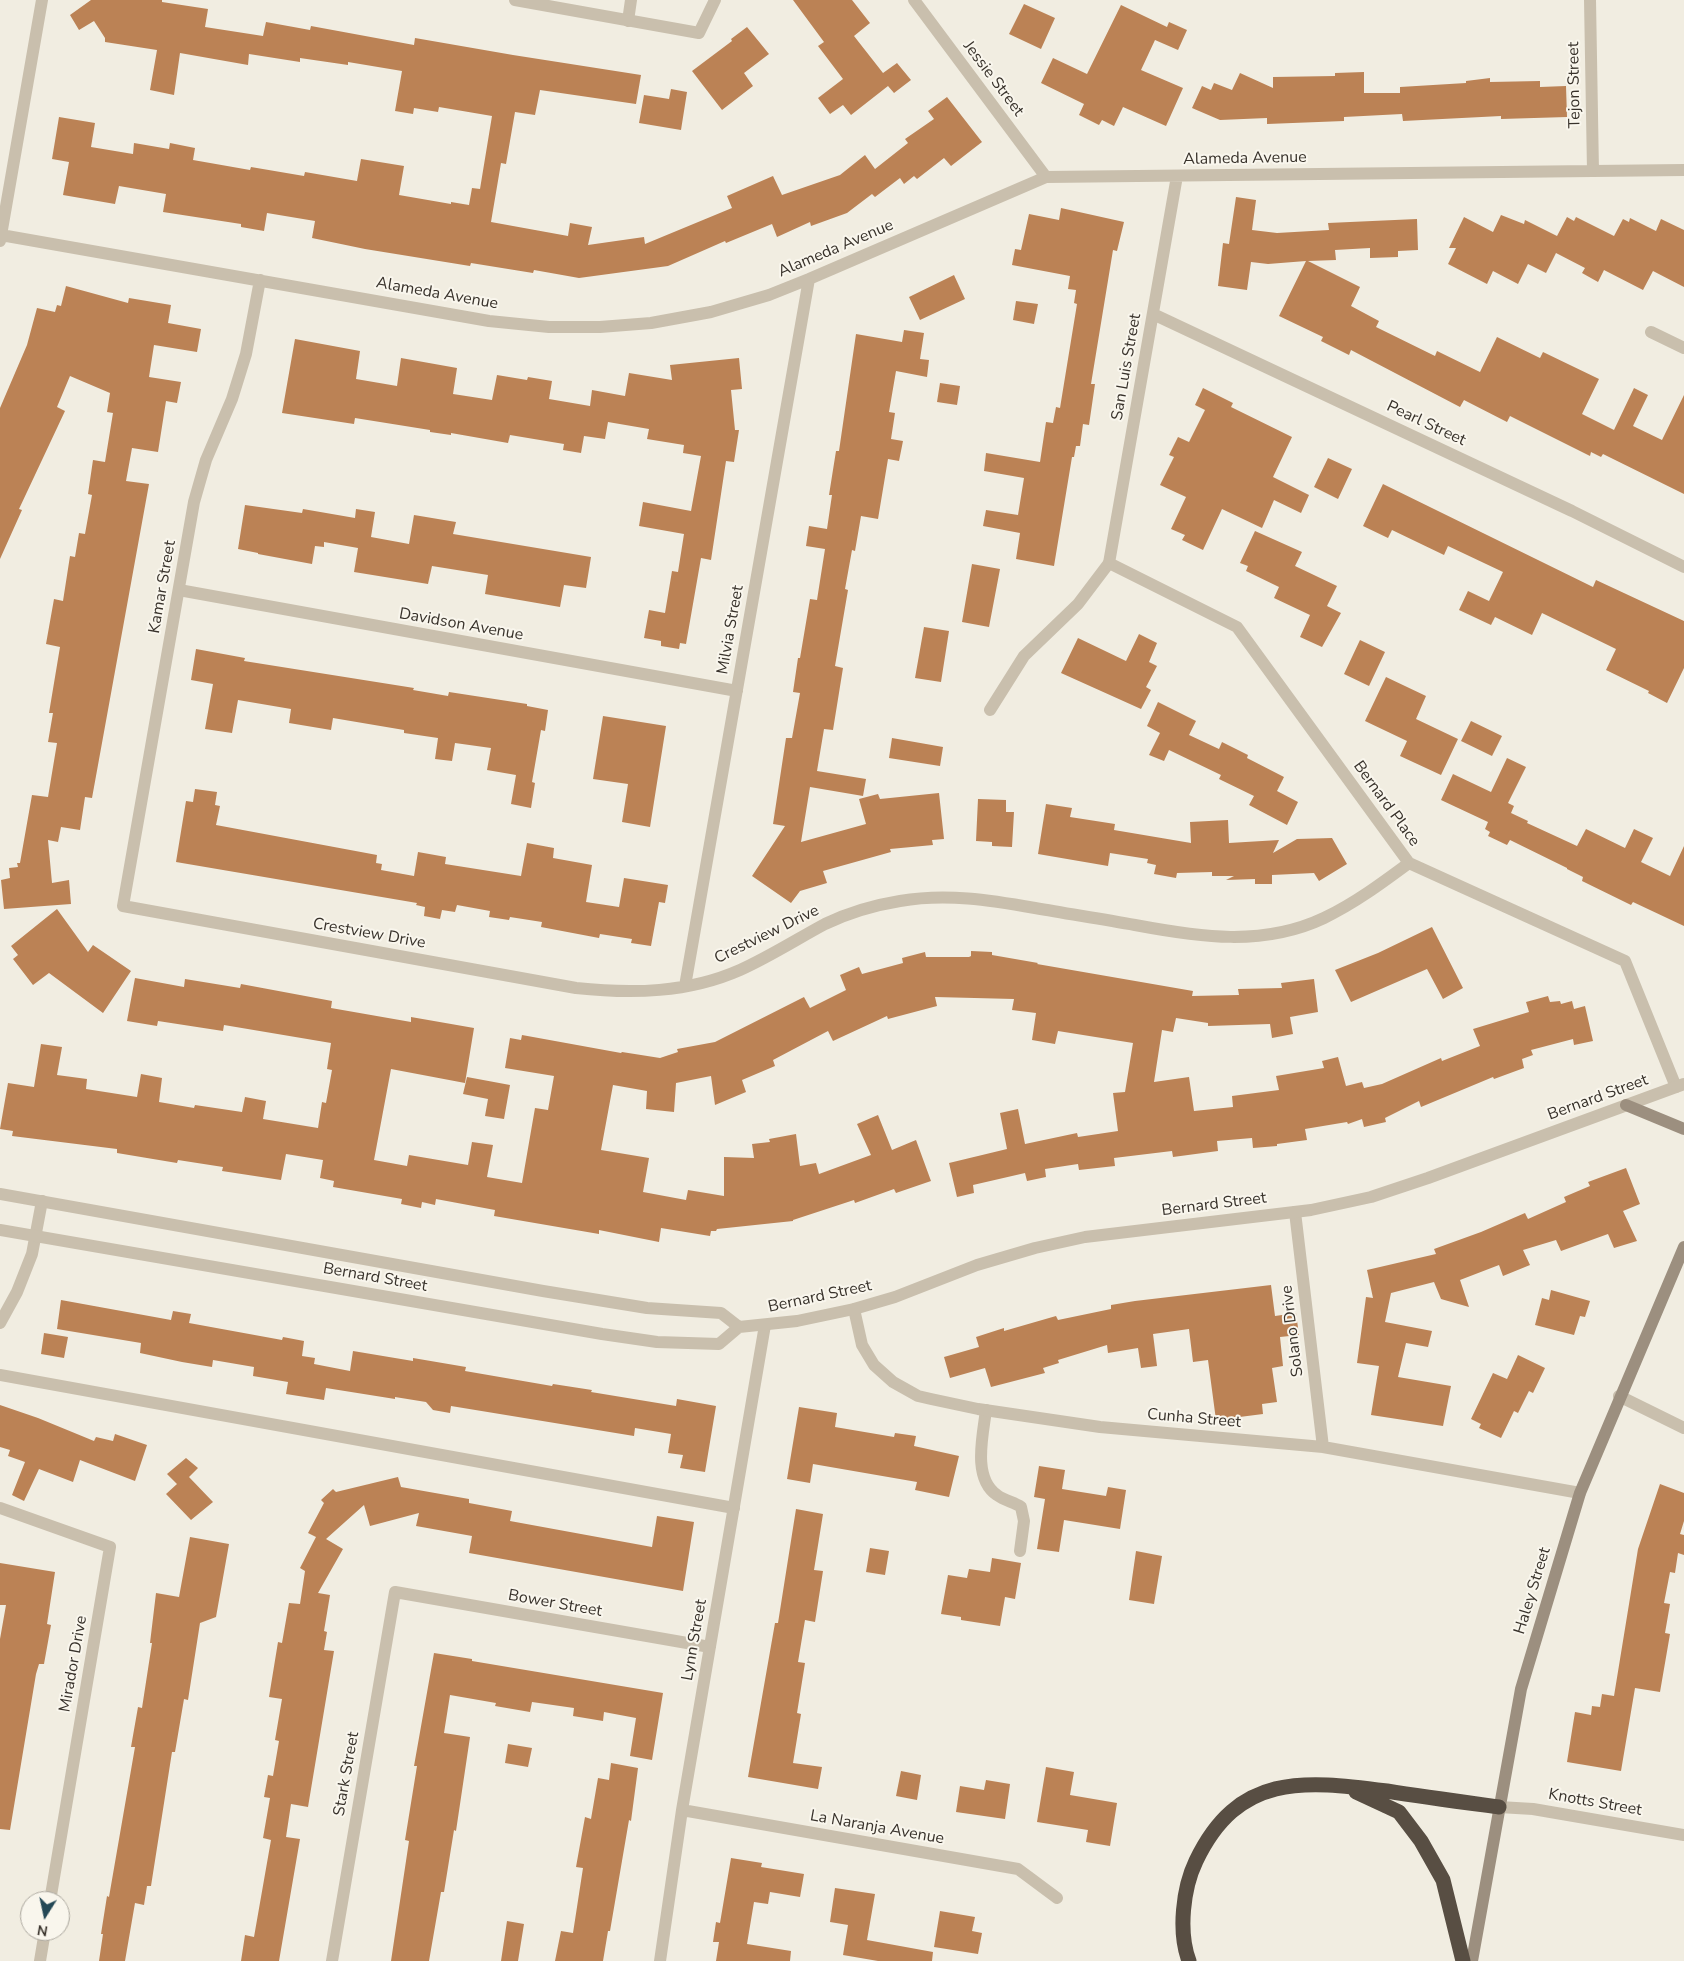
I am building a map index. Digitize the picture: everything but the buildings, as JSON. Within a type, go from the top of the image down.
[{"type":"highway","points":[[1189,1961],[1183,1927],[1184,1901],[1189,1876],[1203,1846],[1220,1822],[1242,1802],[1271,1789],[1307,1784],[1336,1784],[1499,1807]]},
{"type":"highway","points":[[1336,1784],[1399,1812],[1421,1841],[1443,1880],[1462,1961]]},
{"type":"main road","points":[[1626,1105],[1684,1129]]},
{"type":"main road","name":"Haley Street","points":[[1472,1961],[1521,1689],[1580,1493],[1619,1396],[1684,1247]]},
{"type":"street","points":[[1,239],[42,0]]},
{"type":"street","points":[[515,0],[699,33],[715,0]]},
{"type":"street","points":[[628,20],[632,0]]},
{"type":"street","name":"Jessie Street","points":[[914,0],[1046,177]]},
{"type":"street","name":"Tejon Street","points":[[1590,0],[1593,170]]},
{"type":"street","name":"Alameda Avenue","points":[[1,239],[260,280],[489,321],[550,327],[600,327],[651,322],[711,312],[769,295],[1046,177],[1684,170]]},
{"type":"street","name":"San Luis Street","points":[[1109,563],[1177,176]]},
{"type":"street","name":"Milvia Street","points":[[686,986],[809,279]]},
{"type":"street","name":"Kamar Street","points":[[124,906],[194,502],[206,460],[232,399],[246,354],[260,280]]},
{"type":"street","name":"Pearl Street","points":[[1153,314],[1563,506],[1684,566]]},
{"type":"street","points":[[1651,332],[1684,348]]},
{"type":"street","points":[[990,710],[1024,656],[1078,604],[1109,563]]},
{"type":"street","name":"Bernard Place","points":[[1109,563],[1237,627],[1409,863],[1624,961],[1680,1086]]},
{"type":"street","name":"Davidson Avenue","points":[[179,590],[737,691]]},
{"type":"street","name":"Crestview Drive","points":[[124,906],[576,988],[615,992],[655,991],[686,986],[738,970],[827,923],[865,909],[900,901],[935,896],[980,898],[1185,934],[1220,938],[1257,936],[1291,929],[1323,919],[1356,901],[1409,863]]},
{"type":"street","name":"Bernard Street","points":[[0,1230],[592,1333],[657,1342],[719,1344],[739,1327],[797,1321],[854,1309],[895,1297],[976,1265],[1035,1248],[1085,1237],[1294,1212],[1371,1197],[1680,1086]]},
{"type":"street","name":"Bernard Street","points":[[0,1194],[543,1291],[647,1308],[721,1313],[739,1327]]},
{"type":"street","points":[[0,1323],[17,1292],[32,1254],[42,1202]]},
{"type":"street","name":"Solano Drive","points":[[1294,1212],[1323,1447]]},
{"type":"street","name":"Cunha Street","points":[[854,1309],[862,1345],[874,1365],[894,1382],[918,1396],[986,1410],[1100,1427],[1323,1447],[1580,1493]]},
{"type":"street","name":"Lynn Street","points":[[660,1961],[682,1810],[764,1325]]},
{"type":"street","points":[[0,1375],[734,1508]]},
{"type":"street","points":[[1619,1396],[1684,1428]]},
{"type":"street","points":[[986,1410],[982,1438],[982,1469],[985,1480],[991,1490],[1021,1507],[1024,1521],[1020,1551]]},
{"type":"street","name":"Mirador Drive","points":[[0,1508],[110,1547],[52,1891]]},
{"type":"street","name":"Bower Street","points":[[394,1592],[710,1647]]},
{"type":"street","name":"Stark Street","points":[[332,1961],[394,1592]]},
{"type":"street","name":"Knotts Street","points":[[1499,1807],[1533,1809],[1684,1835]]},
{"type":"street","name":"La Naranja Avenue","points":[[682,1810],[1018,1869],[1057,1898]]},
{"type":"street","points":[[40,1961],[43,1941]]}]
